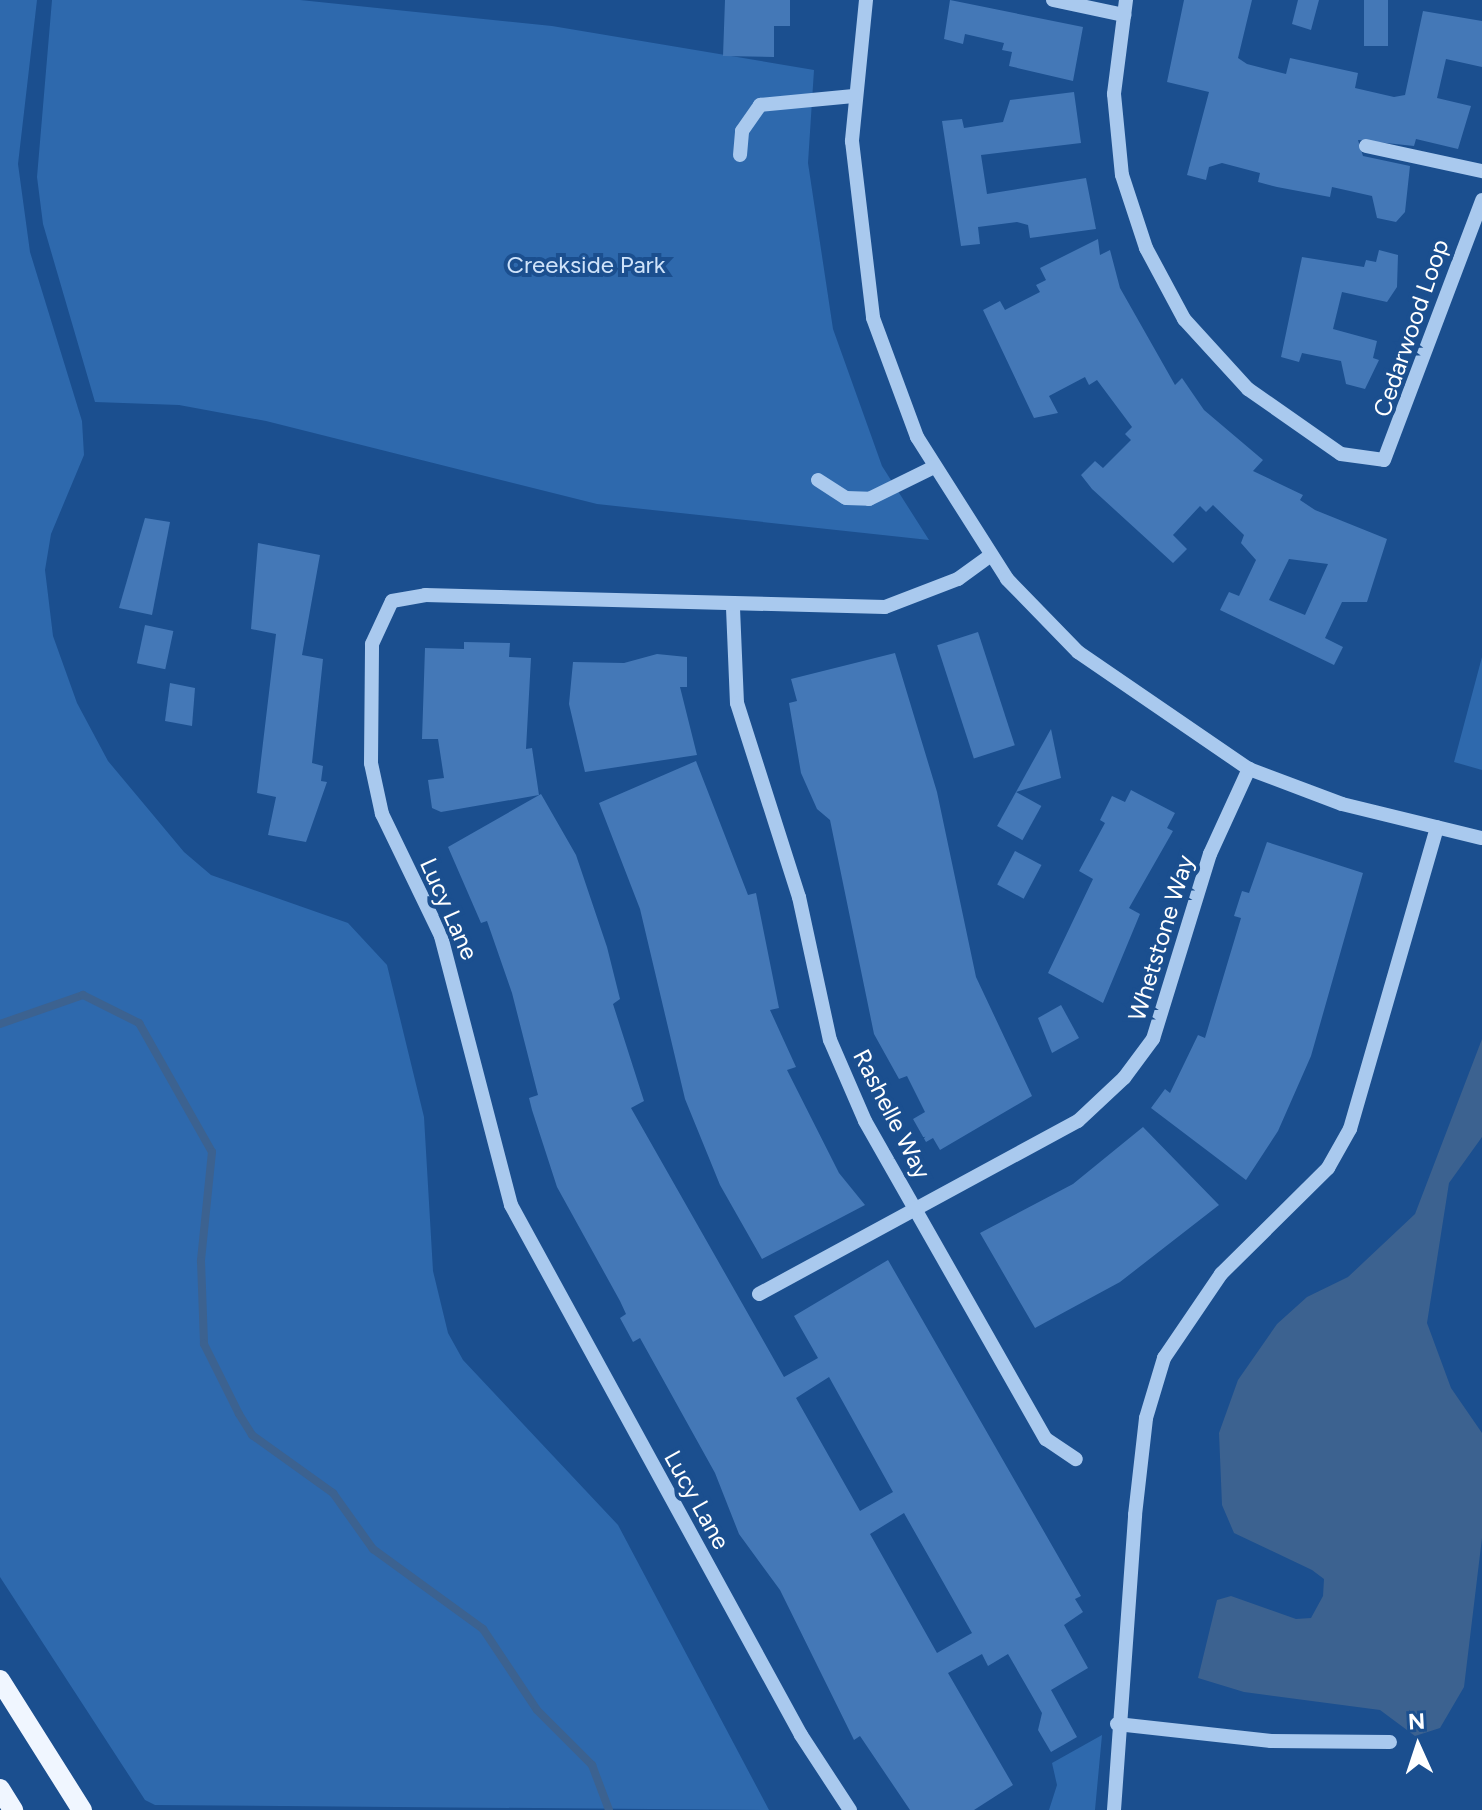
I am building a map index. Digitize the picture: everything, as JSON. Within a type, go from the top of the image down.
[{"type":"main road","points":[[0,1680],[82,1810]]},
{"type":"main road","points":[[0,1789],[13,1810]]},
{"type":"street","points":[[866,0],[854,96],[857,228],[873,318],[934,467],[990,556],[1078,652],[1249,769],[1342,804],[1482,838]]},
{"type":"street","points":[[1053,0],[1125,8]]},
{"type":"street","name":"Cedarwood Loop","points":[[1125,8],[1114,94],[1122,175],[1146,248],[1184,319],[1248,389],[1341,454],[1384,460],[1482,200]]},
{"type":"street","points":[[740,155],[742,131],[760,105],[854,96]]},
{"type":"street","points":[[1366,146],[1482,171]]},
{"type":"street","points":[[818,480],[846,498],[869,499],[934,467]]},
{"type":"street","name":"Lucy Lane","points":[[850,1810],[801,1735],[511,1205],[454,976],[382,814],[371,763],[372,644],[392,601],[425,595],[733,608],[885,607],[958,579],[990,556]]},
{"type":"street","name":"Rashelle Way","points":[[733,608],[737,703],[799,897],[830,1040],[865,1121],[1046,1439],[1076,1459]]},
{"type":"street","name":"Whetstone Way","points":[[759,1294],[918,1211],[1078,1121],[1131,1068],[1158,1026],[1210,854],[1249,769]]},
{"type":"street","points":[[1114,1810],[1117,1724],[1146,1418],[1164,1358],[1221,1274],[1328,1168],[1350,1129],[1437,827]]},
{"type":"street","points":[[1117,1724],[1271,1741],[1390,1742]]},
{"type":"green space","points":[[0,0],[37,0],[18,164],[30,252],[82,421],[84,455],[51,534],[45,570],[53,636],[77,703],[108,761],[184,852],[211,875],[348,923],[387,965],[424,1117],[433,1271],[448,1333],[463,1360],[618,1525],[769,1810],[155,1805],[145,1800],[0,1577]]},
{"type":"green space","name":"Creekside Park","points":[[52,0],[300,0],[552,26],[814,70],[808,163],[833,329],[882,466],[929,540],[597,504],[266,421],[179,405],[95,402],[43,224],[37,177]]},
{"type":"green space","points":[[1482,657],[1482,770],[1454,762]]},
{"type":"green space","points":[[1102,1735],[1095,1810],[1049,1810],[1057,1785],[1052,1763]]},
{"type":"shaded area","points":[[1482,1039],[1482,1137],[1449,1183],[1427,1323],[1451,1388],[1482,1433],[1482,1538],[1464,1687],[1440,1728],[1415,1736],[1380,1710],[1244,1692],[1198,1678],[1217,1600],[1231,1596],[1296,1619],[1311,1618],[1323,1596],[1324,1579],[1312,1570],[1234,1533],[1222,1505],[1219,1433],[1238,1380],[1277,1324],[1307,1297],[1348,1277],[1415,1214]]},
{"type":"building","points":[[725,0],[790,0],[790,26],[774,26],[774,57],[723,56]]},
{"type":"building","points":[[950,0],[1083,27],[1073,81],[1009,66],[1012,52],[1002,50],[1004,43],[965,34],[963,44],[944,39]]},
{"type":"building","points":[[1184,0],[1252,0],[1238,58],[1247,64],[1286,74],[1290,58],[1358,73],[1355,88],[1394,97],[1405,95],[1423,11],[1482,21],[1482,67],[1446,59],[1437,98],[1471,106],[1458,149],[1416,139],[1414,146],[1358,140],[1363,156],[1410,166],[1405,212],[1396,222],[1377,218],[1372,196],[1332,187],[1330,197],[1277,187],[1258,182],[1260,173],[1222,163],[1209,167],[1206,180],[1187,175],[1209,92],[1167,82]]},
{"type":"building","points":[[1298,0],[1319,0],[1311,30],[1292,24]]},
{"type":"building","points":[[1364,0],[1388,0],[1388,46],[1364,46]]},
{"type":"building","points":[[1074,92],[1081,143],[981,155],[987,194],[1086,178],[1096,229],[1030,238],[1028,225],[1017,222],[978,227],[980,244],[961,246],[942,121],[962,119],[964,128],[1003,122],[1010,100]]},
{"type":"building","points":[[1098,239],[1100,255],[1110,250],[1120,288],[1175,385],[1182,378],[1204,410],[1263,460],[1253,471],[1303,495],[1300,500],[1315,510],[1387,539],[1367,602],[1342,602],[1325,638],[1343,647],[1334,665],[1220,610],[1229,592],[1239,596],[1256,560],[1241,543],[1244,535],[1213,505],[1206,512],[1200,506],[1173,535],[1187,549],[1173,563],[1092,489],[1081,475],[1095,461],[1103,468],[1131,440],[1125,434],[1132,427],[1097,380],[1089,385],[1085,377],[1049,396],[1058,413],[1034,418],[983,310],[1000,301],[1005,310],[1040,292],[1036,285],[1046,280],[1040,268]],"holes":[[[1289,559],[1328,564],[1305,615],[1269,600]]]},
{"type":"building","points":[[1379,250],[1398,255],[1397,287],[1387,302],[1342,292],[1333,329],[1377,341],[1373,358],[1379,360],[1365,389],[1346,384],[1341,361],[1302,353],[1299,362],[1281,357],[1302,257],[1364,267],[1366,260],[1376,262]]},
{"type":"building","points":[[145,518],[170,522],[152,615],[119,608]]},
{"type":"building","points":[[258,543],[320,555],[302,655],[323,659],[312,763],[323,766],[321,781],[327,782],[306,842],[268,835],[276,797],[257,793],[276,634],[251,629]]},
{"type":"building","points":[[145,625],[173,631],[165,669],[137,663]]},
{"type":"building","points":[[978,632],[1015,745],[974,758],[937,645]]},
{"type":"building","points":[[464,642],[510,643],[509,657],[531,658],[526,749],[532,748],[539,795],[441,812],[432,808],[428,780],[444,778],[438,739],[422,739],[425,648],[464,649]]},
{"type":"building","points":[[895,653],[937,792],[976,977],[1032,1096],[940,1150],[933,1138],[926,1142],[913,1119],[925,1112],[907,1076],[899,1079],[874,1034],[830,820],[817,809],[801,773],[789,703],[797,701],[791,679]]},
{"type":"building","points":[[657,654],[687,657],[687,687],[680,687],[697,755],[585,772],[569,704],[573,662],[624,663]]},
{"type":"building","points":[[170,683],[195,688],[192,726],[165,721]]},
{"type":"building","points":[[1051,729],[1061,778],[1016,792],[1027,772]]},
{"type":"building","points":[[696,761],[748,895],[756,893],[779,1008],[770,1010],[796,1067],[787,1070],[839,1173],[865,1205],[762,1259],[720,1185],[685,1099],[640,909],[599,803]]},
{"type":"building","points":[[1131,790],[1175,813],[1167,828],[1173,831],[1129,908],[1140,914],[1103,1003],[1048,973],[1093,879],[1079,871],[1105,823],[1100,820],[1112,796],[1125,802]]},
{"type":"building","points":[[1016,792],[1041,806],[1022,840],[997,826]]},
{"type":"building","points":[[541,794],[576,855],[607,947],[620,999],[613,1004],[644,1101],[631,1108],[784,1377],[818,1358],[794,1316],[888,1260],[1081,1596],[1075,1599],[1083,1612],[1064,1625],[1088,1668],[1051,1690],[1077,1737],[1051,1752],[1038,1730],[1042,1713],[1008,1654],[988,1666],[982,1654],[948,1673],[1013,1785],[974,1810],[910,1810],[860,1736],[854,1740],[780,1590],[739,1534],[715,1473],[640,1338],[633,1342],[620,1318],[626,1314],[620,1301],[557,1187],[529,1098],[538,1095],[512,993],[487,921],[481,923],[448,847]],"holes":[[[829,1377],[893,1492],[860,1511],[796,1398]],[[904,1513],[972,1633],[937,1653],[870,1534]]]},
{"type":"building","points":[[1267,842],[1363,873],[1311,1056],[1278,1131],[1246,1180],[1151,1108],[1165,1089],[1170,1093],[1198,1035],[1205,1038],[1241,918],[1234,916],[1242,891],[1249,893]]},
{"type":"building","points":[[1015,851],[1041,865],[1024,899],[997,885]]},
{"type":"building","points":[[1061,1005],[1079,1038],[1052,1053],[1038,1018]]},
{"type":"building","points":[[1143,1127],[1219,1205],[1120,1282],[1035,1328],[980,1233],[1073,1184]]},
{"type":"waterway","points":[[0,1024],[83,995],[139,1023],[212,1152],[201,1261],[204,1344],[239,1414],[252,1435],[333,1493],[373,1549],[483,1629],[537,1710],[592,1765],[609,1810]]}]
